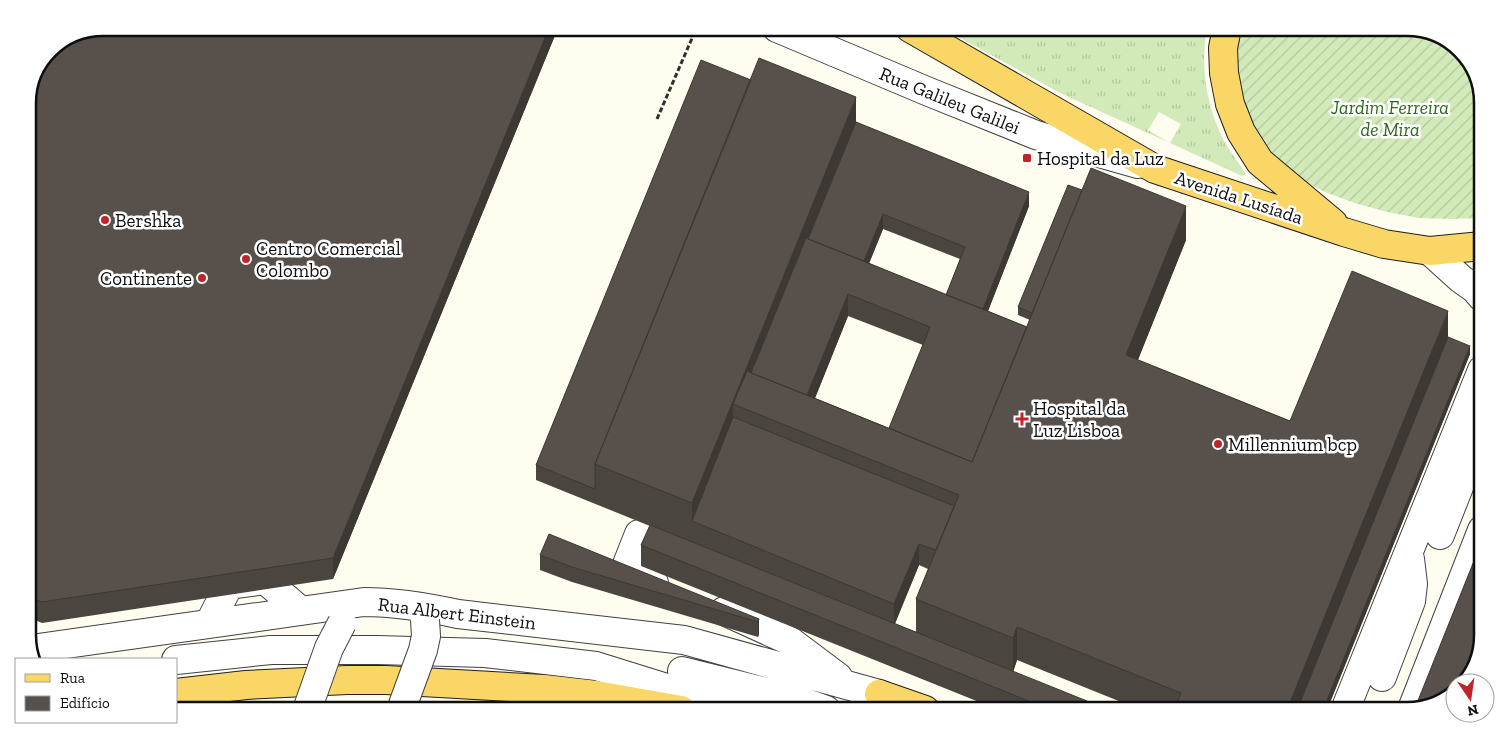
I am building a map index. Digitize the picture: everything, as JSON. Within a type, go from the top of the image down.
[{"type":"main road","name":"Avenida Lusíada","points":[[924,36],[1155,169],[1384,244],[1430,251],[1474,247]]},
{"type":"main road","points":[[1225,36],[1222,48],[1224,73],[1230,104],[1241,132],[1260,162],[1344,232]]},
{"type":"main road","points":[[178,692],[246,685],[386,680],[544,689],[636,702]]},
{"type":"main road","points":[[879,694],[894,702]]},
{"type":"main road","points":[[879,694],[902,702]]},
{"type":"street","name":"Rua Galileu Galilei","points":[[796,36],[1036,135],[1155,169]]},
{"type":"street","points":[[1430,251],[1474,287]]},
{"type":"street","points":[[1348,702],[1474,397]]},
{"type":"street","points":[[1440,535],[1474,449]]},
{"type":"street","points":[[678,593],[624,572],[641,529],[703,560]]},
{"type":"street","points":[[1415,701],[1474,550]]},
{"type":"street","points":[[1382,677],[1413,592],[1414,584],[1409,552]]},
{"type":"street","points":[[209,624],[229,585],[256,581],[265,580],[301,611]]},
{"type":"street","points":[[310,702],[329,648],[342,623],[364,602]]},
{"type":"street","name":"Rua Albert Einstein","points":[[38,648],[364,602],[386,602],[425,613],[458,614],[684,640],[879,694]]},
{"type":"street","points":[[705,604],[790,641],[851,686]]},
{"type":"street","points":[[404,702],[423,650],[426,636],[425,613]]},
{"type":"street","points":[[178,660],[271,650],[484,653],[596,666],[670,689],[730,702]]},
{"type":"street","points":[[682,672],[803,702]]},
{"type":"path","points":[[657,119],[693,36]]},
{"type":"green space","points":[[957,36],[1206,36],[1204,57],[1206,86],[1213,114],[1224,141],[1246,174],[1242,176],[1060,93]],"holes":[[[1159,112],[1181,124],[1170,143],[1148,130]]]},
{"type":"green space","name":"Jardim Ferreira de Mira","points":[[1236,36],[1407,36],[1424,39],[1444,47],[1463,66],[1470,81],[1474,98],[1474,218],[1419,218],[1387,212],[1355,203],[1304,182],[1286,170],[1256,137],[1233,75]]},
{"type":"building","name":"Centro Comercial Colombo","points":[[103,36],[546,36],[333,558],[42,602],[36,599],[36,98],[43,73],[50,62],[59,53],[77,41]]},
{"type":"building","points":[[759,58],[856,97],[692,503],[595,464]]},
{"type":"building","points":[[701,60],[751,80],[595,464],[595,489],[536,465]]},
{"type":"building","points":[[856,122],[1029,192],[983,309],[946,295],[965,247],[883,214],[864,261],[808,239]]},
{"type":"building","points":[[1091,168],[1186,206],[1126,355],[1290,421],[1352,271],[1448,311],[1290,702],[1177,702],[1181,693],[1017,627],[1013,638],[916,599],[959,495],[733,404],[747,371],[972,462]]},
{"type":"building","points":[[1068,185],[1082,190],[1032,313],[1018,307]]},
{"type":"building","points":[[806,238],[1027,327],[972,462],[889,428],[930,327],[848,294],[807,395],[751,373]]},
{"type":"building","points":[[1448,337],[1470,346],[1326,702],[1300,702]]},
{"type":"building","points":[[733,417],[954,506],[936,550],[919,544],[894,604],[692,521]]},
{"type":"building","points":[[650,525],[1087,702],[1031,702],[641,545]]},
{"type":"building","points":[[549,534],[759,619],[758,622],[572,567],[540,555]]},
{"type":"building","points":[[1474,561],[1474,635],[1470,657],[1462,673],[1445,673],[1445,690],[1433,697],[1418,700]]},
{"type":"place","name":"Hospital da Luz","points":[[1027,158]]},
{"type":"place","name":"Bershka","points":[[105,220]]},
{"type":"place","name":"Centro Comercial Colombo","points":[[246,259]]},
{"type":"place","name":"Continente","points":[[202,278]]},
{"type":"place","name":"Hospital da Luz Lisboa","points":[[1022,419]]},
{"type":"place","name":"Millennium bcp","points":[[1218,444]]}]
